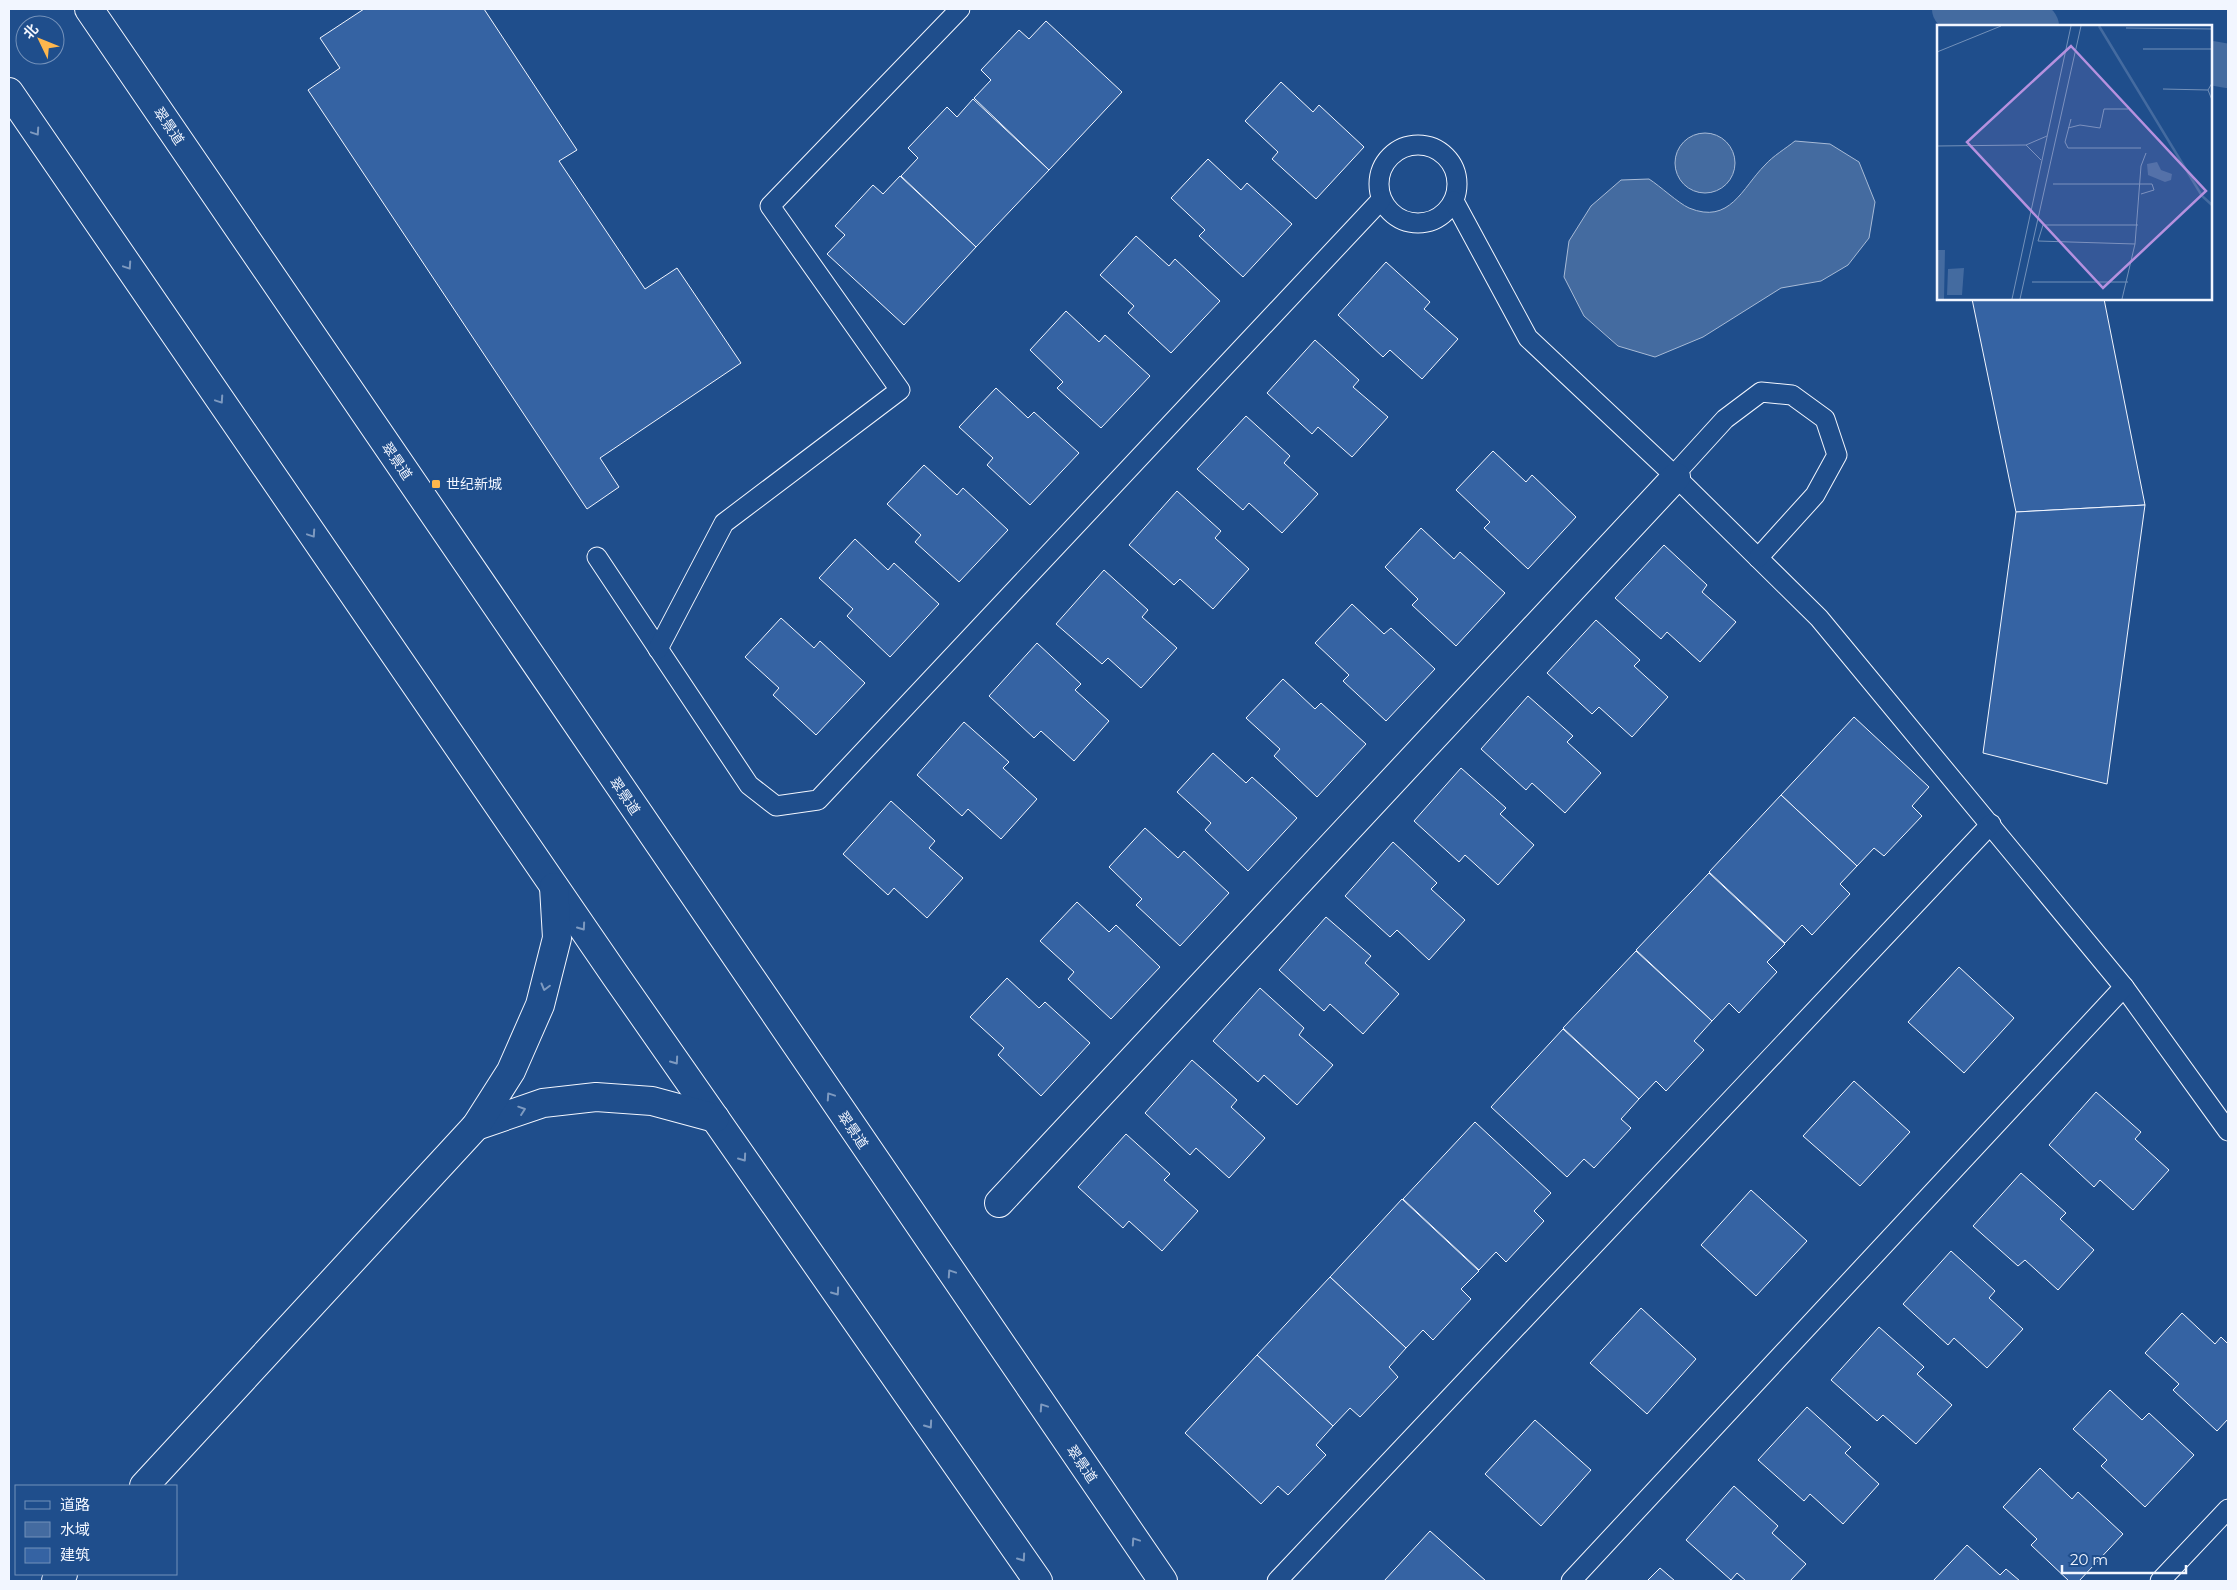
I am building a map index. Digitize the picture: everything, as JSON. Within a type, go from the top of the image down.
[{"type":"main road","name":"翠景道","points":[[89,9],[1163,1581]]},
{"type":"main road","points":[[9,92],[554,887],[1038,1581]]},
{"type":"main road","points":[[999,1203],[1675,476]]},
{"type":"main road","points":[[145,1485],[476,1126],[511,1071],[540,1005],[558,938],[554,887]]},
{"type":"main road","points":[[476,1126],[543,1102],[596,1097],[652,1101],[715,1118]]},
{"type":"lane","points":[[658,649],[724,523],[900,390],[770,206],[960,9]]},
{"type":"lane","points":[[1419,145],[1432,147],[1452,163],[1457,188],[1454,201],[1436,219],[1423,223],[1410,223],[1398,219],[1381,200],[1378,186],[1380,174],[1385,162],[1394,152],[1406,147],[1419,145]]},
{"type":"lane","points":[[597,558],[749,785],[776,806],[818,800],[1381,200]]},
{"type":"lane","points":[[1454,201],[1528,338],[1675,476],[1819,618],[2124,987],[2228,1131]]},
{"type":"lane","points":[[1675,476],[1725,419],[1761,392],[1792,395],[1825,419],[1837,454],[1815,495],[1758,558]]},
{"type":"lane","points":[[1277,1581],[1990,824]]},
{"type":"lane","points":[[1571,1581],[2124,987]]},
{"type":"lane","points":[[2160,1581],[2228,1509]]},
{"type":"water","points":[[1699,133],[1711,133],[1722,138],[1730,146],[1735,157],[1733,175],[1722,188],[1711,193],[1699,193],[1688,188],[1680,180],[1675,169],[1675,157],[1680,146],[1688,138]]},
{"type":"water","points":[[1795,141],[1830,144],[1859,162],[1875,202],[1869,238],[1848,265],[1821,281],[1781,288],[1703,337],[1655,357],[1618,346],[1584,316],[1564,277],[1569,241],[1591,206],[1621,180],[1649,179],[1689,208],[1703,212],[1715,212],[1734,202],[1768,162]]},
{"type":"building","points":[[364,9],[484,9],[577,150],[559,161],[645,289],[677,268],[741,363],[600,458],[619,487],[587,509],[308,90],[340,68],[320,38]]},
{"type":"building","points":[[1046,21],[1122,92],[1049,170],[974,98],[991,80],[981,70],[1019,30],[1029,39]]},
{"type":"building","points":[[1281,82],[1313,112],[1319,105],[1364,147],[1316,199],[1272,159],[1278,152],[1245,121]]},
{"type":"building","points":[[973,99],[1049,170],[976,247],[901,176],[918,158],[908,148],[947,107],[957,117]]},
{"type":"building","points":[[1208,159],[1241,190],[1247,183],[1292,224],[1243,277],[1199,236],[1205,230],[1171,198]]},
{"type":"building","points":[[900,176],[976,247],[904,325],[827,254],[845,235],[835,226],[873,185],[883,194]]},
{"type":"building","points":[[1136,236],[1169,266],[1175,259],[1220,301],[1171,353],[1128,313],[1134,306],[1100,275]]},
{"type":"building","points":[[1386,262],[1430,302],[1424,309],[1458,339],[1422,379],[1390,350],[1383,357],[1338,315]]},
{"type":"building","points":[[1972,300],[2104,300],[2145,505],[2016,512]]},
{"type":"building","points":[[1066,311],[1099,342],[1105,335],[1150,376],[1101,428],[1057,388],[1063,382],[1030,350]]},
{"type":"building","points":[[1315,340],[1359,380],[1353,387],[1388,417],[1352,457],[1318,427],[1312,434],[1267,393]]},
{"type":"building","points":[[996,388],[1028,418],[1034,412],[1079,453],[1030,505],[987,465],[993,458],[959,427]]},
{"type":"building","points":[[1246,416],[1290,456],[1284,463],[1318,494],[1282,533],[1249,503],[1243,510],[1197,469]]},
{"type":"building","points":[[1493,451],[1526,482],[1532,475],[1576,517],[1528,569],[1484,528],[1490,522],[1456,490]]},
{"type":"building","points":[[924,465],[957,495],[963,488],[1008,530],[959,582],[915,542],[921,535],[887,504]]},
{"type":"building","points":[[1177,491],[1221,531],[1215,538],[1249,569],[1213,609],[1180,579],[1174,585],[1129,545]]},
{"type":"building","points":[[2145,505],[2107,784],[1983,753],[2016,512]]},
{"type":"building","points":[[1421,528],[1454,559],[1460,552],[1505,593],[1456,646],[1412,605],[1418,599],[1385,567]]},
{"type":"building","points":[[855,539],[888,570],[894,563],[939,604],[890,657],[847,616],[853,609],[819,578]]},
{"type":"building","points":[[1664,545],[1707,585],[1702,592],[1736,622],[1700,662],[1667,632],[1661,639],[1615,598]]},
{"type":"building","points":[[1104,570],[1148,610],[1142,617],[1177,648],[1141,688],[1108,658],[1102,664],[1056,624]]},
{"type":"building","points":[[1352,604],[1384,634],[1391,628],[1435,669],[1386,721],[1343,681],[1349,675],[1315,643]]},
{"type":"building","points":[[781,618],[814,648],[820,641],[865,683],[816,735],[773,695],[779,688],[745,657]]},
{"type":"building","points":[[1596,620],[1640,660],[1634,666],[1668,697],[1632,737],[1599,707],[1592,714],[1547,673]]},
{"type":"building","points":[[1037,643],[1081,684],[1075,690],[1109,721],[1074,761],[1041,731],[1034,738],[989,696]]},
{"type":"building","points":[[1283,679],[1315,709],[1321,703],[1366,744],[1317,797],[1274,756],[1280,749],[1246,718]]},
{"type":"building","points":[[1528,696],[1573,736],[1567,742],[1601,773],[1565,813],[1532,783],[1526,790],[1481,749]]},
{"type":"building","points":[[1854,717],[1929,787],[1912,806],[1922,816],[1884,856],[1874,848],[1857,866],[1781,795]]},
{"type":"building","points":[[964,722],[1009,762],[1003,768],[1037,799],[1001,839],[968,809],[962,816],[917,775]]},
{"type":"building","points":[[1213,753],[1246,783],[1252,777],[1297,818],[1248,871],[1205,830],[1211,823],[1177,792]]},
{"type":"building","points":[[1461,768],[1506,808],[1500,814],[1534,845],[1498,885],[1465,855],[1459,862],[1414,821]]},
{"type":"building","points":[[1781,795],[1857,866],[1840,884],[1850,894],[1812,935],[1802,925],[1785,943],[1709,872]]},
{"type":"building","points":[[891,801],[935,841],[929,848],[963,878],[927,918],[894,888],[888,895],[843,854]]},
{"type":"building","points":[[1145,828],[1178,858],[1184,851],[1229,893],[1180,946],[1136,905],[1142,899],[1109,867]]},
{"type":"building","points":[[1393,842],[1437,883],[1431,889],[1465,920],[1429,960],[1397,930],[1390,937],[1345,896]]},
{"type":"building","points":[[1709,873],[1785,944],[1767,962],[1777,972],[1739,1013],[1729,1003],[1712,1021],[1636,950]]},
{"type":"building","points":[[1077,902],[1109,932],[1116,925],[1160,967],[1111,1019],[1068,979],[1074,972],[1040,941]]},
{"type":"building","points":[[1326,917],[1371,956],[1365,963],[1399,994],[1363,1034],[1330,1004],[1324,1011],[1279,970]]},
{"type":"building","points":[[1636,951],[1712,1021],[1694,1041],[1704,1050],[1666,1091],[1656,1081],[1639,1099],[1563,1028]]},
{"type":"building","points":[[1959,967],[2014,1018],[1964,1073],[1908,1022]]},
{"type":"building","points":[[1007,978],[1039,1008],[1045,1002],[1090,1043],[1041,1096],[998,1055],[1004,1048],[970,1017]]},
{"type":"building","points":[[1260,988],[1304,1028],[1299,1035],[1333,1065],[1297,1105],[1264,1075],[1258,1082],[1213,1041]]},
{"type":"building","points":[[1563,1029],[1639,1099],[1621,1119],[1631,1128],[1594,1168],[1584,1159],[1567,1177],[1491,1107]]},
{"type":"building","points":[[1192,1060],[1237,1100],[1231,1107],[1265,1138],[1229,1178],[1196,1148],[1190,1155],[1145,1113]]},
{"type":"building","points":[[1854,1081],[1910,1132],[1860,1186],[1803,1136]]},
{"type":"building","points":[[2096,1092],[2141,1132],[2135,1139],[2169,1170],[2133,1210],[2100,1180],[2094,1187],[2049,1145]]},
{"type":"building","points":[[1475,1122],[1551,1193],[1534,1211],[1544,1221],[1506,1262],[1496,1252],[1479,1270],[1403,1199]]},
{"type":"building","points":[[1126,1134],[1170,1174],[1164,1180],[1198,1211],[1162,1251],[1129,1221],[1123,1228],[1078,1187]]},
{"type":"building","points":[[2021,1173],[2066,1213],[2060,1219],[2094,1250],[2058,1290],[2025,1260],[2018,1266],[1973,1226]]},
{"type":"building","points":[[1751,1190],[1807,1241],[1756,1296],[1701,1245]]},
{"type":"building","points":[[1402,1199],[1479,1271],[1461,1289],[1471,1299],[1433,1340],[1423,1330],[1406,1348],[1330,1277]]},
{"type":"building","points":[[1951,1251],[1995,1291],[1989,1298],[2023,1329],[1987,1368],[1954,1338],[1948,1345],[1903,1304]]},
{"type":"building","points":[[1330,1277],[1406,1348],[1389,1367],[1398,1377],[1360,1417],[1350,1408],[1333,1426],[1257,1355]]},
{"type":"building","points":[[1641,1308],[1696,1359],[1647,1414],[1590,1363]]},
{"type":"building","points":[[2182,1313],[2215,1344],[2221,1337],[2228,1344],[2228,1419],[2217,1431],[2173,1390],[2179,1384],[2145,1353]]},
{"type":"building","points":[[1879,1327],[1924,1367],[1917,1374],[1952,1405],[1916,1444],[1883,1415],[1877,1421],[1831,1380]]},
{"type":"building","points":[[1257,1355],[1333,1426],[1316,1445],[1326,1455],[1288,1495],[1278,1486],[1261,1504],[1185,1433]]},
{"type":"building","points":[[2110,1390],[2142,1420],[2149,1413],[2194,1455],[2145,1507],[2101,1466],[2107,1460],[2073,1429]]},
{"type":"building","points":[[1807,1407],[1851,1447],[1845,1453],[1879,1484],[1843,1524],[1810,1494],[1804,1501],[1758,1460]]},
{"type":"building","points":[[1535,1420],[1591,1470],[1541,1526],[1485,1474]]},
{"type":"building","points":[[2040,1468],[2072,1499],[2078,1492],[2123,1534],[2079,1581],[2069,1581],[2031,1545],[2037,1539],[2003,1507]]},
{"type":"building","points":[[1734,1486],[1778,1526],[1772,1533],[1806,1564],[1790,1581],[1746,1581],[1737,1573],[1731,1580],[1686,1540]]},
{"type":"building","points":[[1430,1531],[1486,1581],[1384,1581]]},
{"type":"building","points":[[1967,1545],[2000,1575],[2006,1569],[2020,1581],[1933,1581]]},
{"type":"building","points":[[1660,1568],[1675,1581],[1647,1581]]},
{"type":"waterway","points":[[1954,9],[2032,25]]},
{"type":"waterway","points":[[2212,63],[2228,66]]},
{"type":"place","name":"世纪新城","points":[[436,484]]}]
